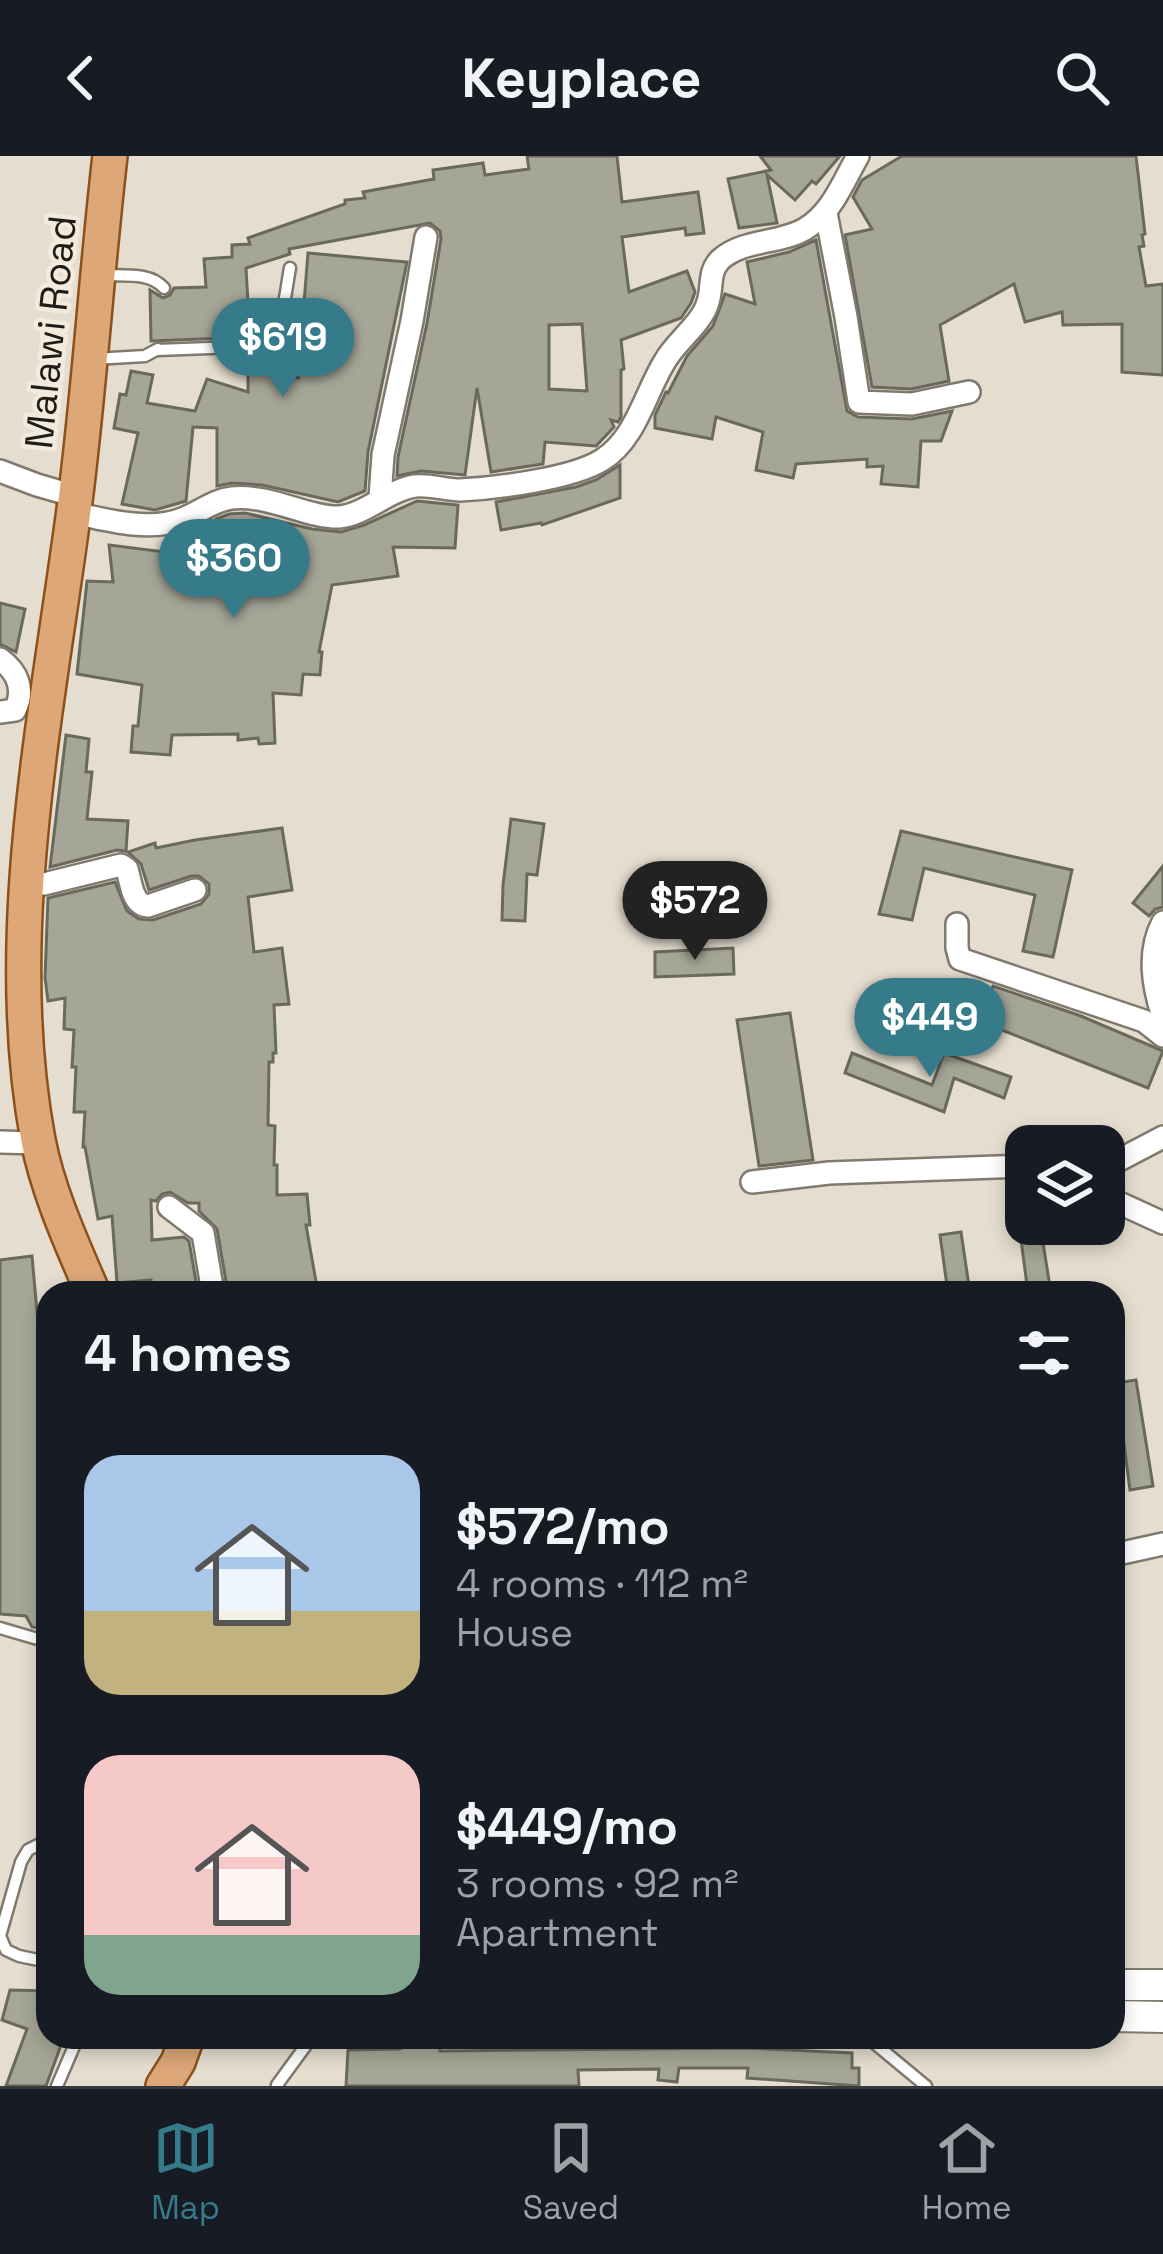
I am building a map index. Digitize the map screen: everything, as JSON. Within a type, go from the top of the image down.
[{"type":"main road","name":"Malawi Road","points":[[88,1281],[38,1143],[22,1016],[34,807],[74,505],[110,156]]},
{"type":"main road","points":[[1125,1985],[1163,1985]]},
{"type":"main road","points":[[1125,2016],[1163,2017]]},
{"type":"street","points":[[0,471],[110,521],[147,524],[178,521],[233,497],[346,516],[416,485],[457,490],[517,484],[574,471],[604,459],[632,428],[665,359],[709,301],[716,264],[730,251],[802,231],[826,213],[858,156]]},
{"type":"street","points":[[826,213],[859,402],[911,404],[969,392]]},
{"type":"street","points":[[380,498],[383,455],[425,237]]},
{"type":"street","points":[[0,659],[19,682],[21,697],[15,710],[0,712]]},
{"type":"street","points":[[27,884],[121,866],[127,869],[141,906],[195,890]]},
{"type":"street","points":[[1163,922],[1155,938],[1154,983],[1163,1036]]},
{"type":"street","points":[[957,925],[960,958],[1144,1021],[1163,1036]]},
{"type":"street","points":[[1125,1157],[1163,1137]]},
{"type":"street","points":[[0,1142],[38,1143]]},
{"type":"street","points":[[752,1182],[829,1173],[1005,1167]]},
{"type":"street","points":[[1125,1206],[1163,1223]]},
{"type":"street","points":[[169,1207],[202,1233],[211,1281]]},
{"type":"street","points":[[1125,1553],[1163,1544]]},
{"type":"lane","points":[[91,359],[145,356],[161,347],[265,346],[280,320],[290,268]]},
{"type":"lane","points":[[99,275],[146,277],[164,288]]},
{"type":"lane","points":[[0,1628],[36,1638]]},
{"type":"lane","points":[[36,1846],[21,1862],[0,1936],[6,1950],[36,1960]]},
{"type":"lane","points":[[57,2086],[73,2049]]},
{"type":"lane","points":[[277,2085],[302,2049]]},
{"type":"lane","points":[[881,2049],[926,2086]]},
{"type":"building","points":[[527,156],[617,156],[622,202],[698,192],[704,233],[686,235],[685,228],[622,237],[629,292],[687,271],[695,292],[681,318],[621,340],[621,417],[618,422],[611,420],[614,427],[596,446],[545,442],[543,464],[491,472],[477,388],[465,475],[421,471],[397,476],[441,239],[440,231],[430,223],[289,249],[290,254],[246,268],[250,337],[151,341],[150,290],[163,298],[174,288],[206,287],[204,259],[232,257],[232,245],[250,244],[248,238],[345,204],[345,200],[365,198],[363,192],[434,179],[433,170],[483,163],[485,175],[529,169]],"holes":[[[582,324],[587,391],[549,389],[549,325]]]},
{"type":"building","points":[[760,156],[840,156],[795,200],[767,175],[777,223],[739,228],[728,179],[771,170]]},
{"type":"building","points":[[902,156],[1136,156],[1145,234],[1144,246],[1139,247],[1146,286],[1163,284],[1163,375],[1122,372],[1122,324],[1063,325],[1062,312],[1025,322],[1014,284],[940,325],[949,381],[911,389],[872,387],[845,235],[872,229],[853,197],[862,180]]},
{"type":"building","points":[[816,240],[847,411],[858,417],[912,419],[952,411],[941,441],[921,441],[918,487],[881,484],[883,466],[867,467],[867,459],[796,464],[793,478],[756,470],[763,432],[716,417],[712,439],[655,428],[655,415],[666,392],[687,356],[713,326],[725,294],[755,304],[747,262]]},
{"type":"building","points":[[308,253],[407,262],[368,452],[365,491],[338,502],[262,485],[217,486],[217,428],[193,427],[186,501],[155,510],[122,504],[138,433],[114,428],[120,394],[126,395],[131,371],[153,375],[147,403],[195,411],[207,379],[248,392],[248,367],[298,378]]},
{"type":"building","points":[[620,465],[620,498],[542,525],[501,530],[496,502],[576,487]]},
{"type":"building","points":[[417,501],[458,505],[455,548],[393,547],[398,576],[332,585],[319,652],[320,675],[303,674],[301,695],[273,693],[275,743],[259,744],[258,738],[238,740],[238,734],[172,735],[170,755],[131,752],[142,685],[77,674],[87,581],[113,582],[109,545],[181,554],[179,571],[216,563],[216,559],[293,568],[297,550],[216,529],[216,519],[245,513],[341,532]]},
{"type":"building","points":[[0,603],[25,609],[16,652],[0,644]]},
{"type":"building","points":[[66,735],[89,739],[86,772],[92,772],[87,819],[128,821],[126,851],[50,867]]},
{"type":"building","points":[[511,819],[544,824],[537,875],[527,874],[525,921],[502,920]]},
{"type":"building","points":[[282,828],[292,890],[248,897],[254,952],[282,948],[289,1004],[274,1005],[276,1053],[269,1062],[268,1125],[275,1126],[277,1195],[307,1194],[310,1225],[306,1225],[316,1281],[226,1281],[217,1229],[199,1211],[199,1203],[188,1203],[170,1192],[151,1200],[152,1240],[184,1237],[189,1241],[196,1281],[117,1281],[112,1216],[98,1219],[83,1147],[85,1112],[74,1112],[74,1030],[64,1029],[65,998],[48,1001],[48,898],[115,882],[127,911],[139,919],[153,920],[201,904],[209,894],[209,884],[199,876],[149,890],[141,864],[128,852],[155,843],[156,848]]},
{"type":"building","points":[[901,831],[1072,870],[1053,957],[1023,951],[1035,895],[924,868],[912,920],[879,914]]},
{"type":"building","points":[[1163,866],[1163,907],[1149,916],[1133,903]]},
{"type":"building","points":[[733,948],[734,974],[655,977],[655,952]]},
{"type":"building","points":[[969,985],[990,993],[993,986],[1163,1051],[1148,1088],[979,1021],[982,1011],[962,1004]]},
{"type":"building","points":[[790,1013],[813,1160],[759,1166],[737,1020]]},
{"type":"building","points":[[852,1053],[932,1085],[944,1053],[1011,1077],[1004,1098],[954,1078],[944,1112],[845,1073]]},
{"type":"building","points":[[961,1232],[968,1281],[946,1281],[940,1235]]},
{"type":"building","points":[[1022,1245],[1043,1245],[1049,1281],[1026,1281]]},
{"type":"building","points":[[32,1256],[36,1628],[26,1616],[0,1614],[0,1260]]},
{"type":"building","points":[[1136,1380],[1153,1486],[1130,1490],[1125,1452],[1125,1382]]},
{"type":"building","points":[[10,1990],[36,1991],[36,2049],[60,2049],[46,2086],[6,2086],[27,2029],[2,2020]]},
{"type":"building","points":[[348,2050],[852,2053],[852,2068],[859,2068],[859,2086],[747,2078],[748,2068],[679,2068],[677,2082],[658,2080],[659,2069],[578,2070],[579,2086],[346,2086]]}]
